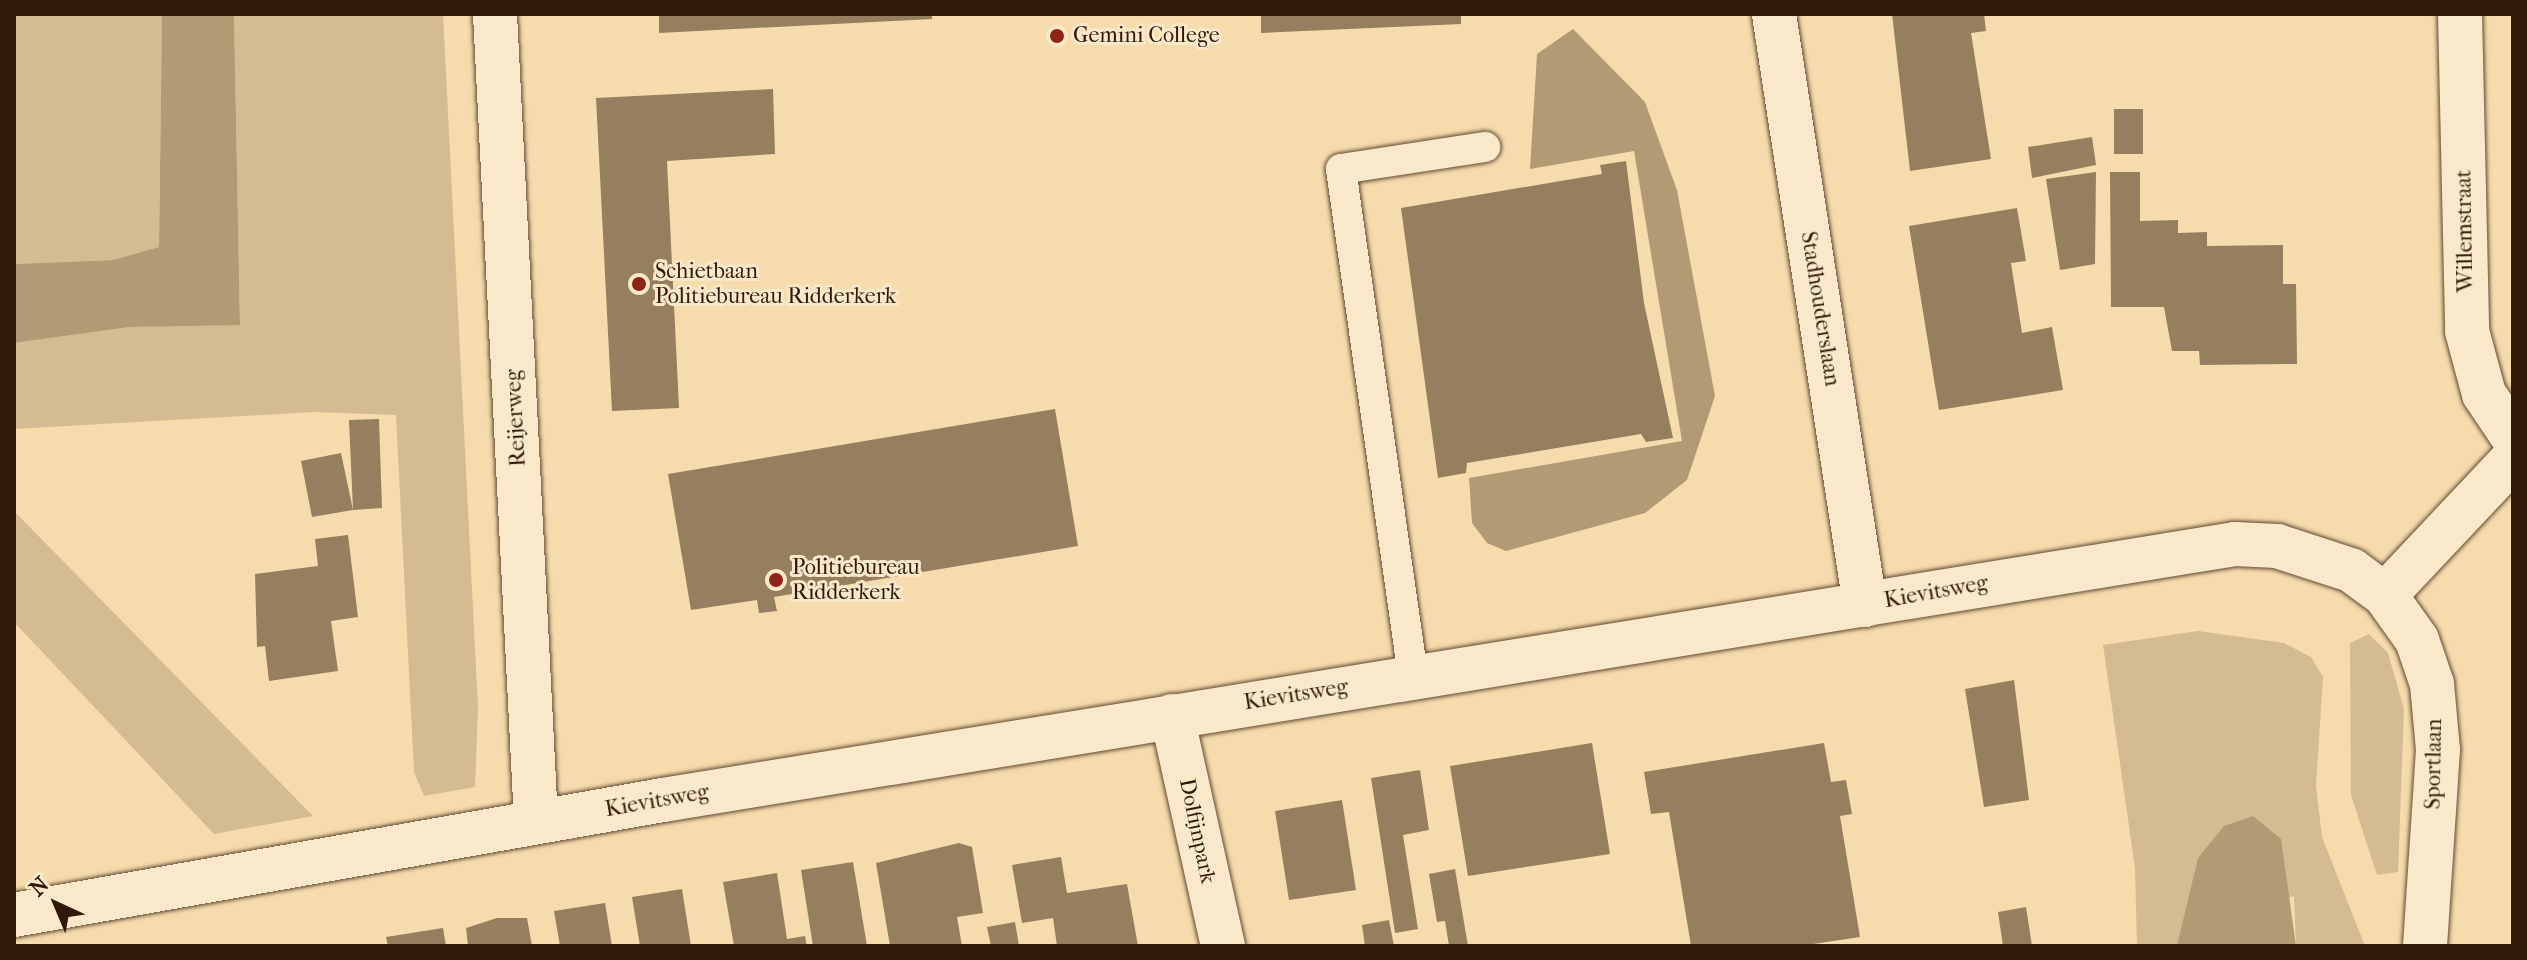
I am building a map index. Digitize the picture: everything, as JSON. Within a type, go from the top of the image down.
[{"type":"street","name":"Reijerweg","points":[[495,14],[536,821]]},
{"type":"street","name":"Stadhouderslaan","points":[[1774,14],[1865,605]]},
{"type":"street","name":"Willemstraat","points":[[2460,14],[2467,331],[2484,394],[2513,437]]},
{"type":"street","points":[[2385,595],[2513,459]]},
{"type":"street","name":"Kievitsweg","points":[[14,915],[536,821],[2235,544],[2312,555],[2351,570],[2385,595]]},
{"type":"street","name":"Sportlaan","points":[[2385,595],[2417,640],[2432,684],[2438,750],[2425,946]]},
{"type":"street","name":"Dolfijnpark","points":[[1172,716],[1223,946]]},
{"type":"lane","points":[[1413,676],[1341,169],[1485,147]]},
{"type":"shaded area","points":[[14,14],[162,14],[159,247],[113,260],[14,264]]},
{"type":"shaded area","points":[[162,14],[234,14],[240,325],[130,327],[14,343],[14,264],[113,260],[159,247]]},
{"type":"shaded area","points":[[234,14],[443,14],[478,708],[475,787],[424,796],[414,772],[396,415],[314,412],[14,429],[14,343],[130,327],[240,324]]},
{"type":"shaded area","points":[[1573,29],[1645,102],[1677,190],[1715,396],[1687,480],[1645,513],[1506,551],[1487,543],[1472,523],[1469,478],[1682,441],[1634,151],[1530,169],[1537,54]]},
{"type":"shaded area","points":[[14,511],[313,816],[214,834],[14,622]]},
{"type":"shaded area","points":[[2198,631],[2284,643],[2311,657],[2323,677],[2316,786],[2322,837],[2365,946],[2296,946],[2294,896],[2182,931],[2177,946],[2137,946],[2135,868],[2103,645]]},
{"type":"shaded area","points":[[2369,634],[2388,653],[2404,709],[2398,872],[2377,875],[2351,795],[2350,643]]},
{"type":"shaded area","points":[[2253,816],[2281,839],[2296,946],[2177,946],[2198,858],[2224,826]]},
{"type":"building","points":[[659,14],[932,14],[932,19],[659,33]]},
{"type":"building","points":[[1261,14],[1461,14],[1461,24],[1261,33]]},
{"type":"building","points":[[1892,14],[1984,14],[1986,31],[1971,33],[1991,159],[1910,171]]},
{"type":"building","name":"Schietbaan Politiebureau Ridderkerk","points":[[773,89],[775,154],[667,161],[679,408],[612,411],[596,98]]},
{"type":"building","points":[[2114,109],[2143,109],[2143,154],[2114,154]]},
{"type":"building","points":[[2092,137],[2096,165],[2032,178],[2028,147]]},
{"type":"building","points":[[1626,161],[1644,303],[1673,438],[1646,442],[1641,434],[1467,463],[1466,473],[1438,478],[1401,208],[1602,174],[1600,165]]},
{"type":"building","points":[[2096,172],[2095,264],[2060,270],[2046,179]]},
{"type":"building","points":[[2110,172],[2140,172],[2140,221],[2178,220],[2178,233],[2207,232],[2207,246],[2283,245],[2283,284],[2296,284],[2297,364],[2200,365],[2199,351],[2172,351],[2164,307],[2111,307]]},
{"type":"building","points":[[2017,208],[2026,261],[2011,263],[2022,333],[2052,327],[2063,390],[1939,410],[1909,226]]},
{"type":"building","points":[[1055,409],[1078,546],[774,597],[777,611],[759,613],[757,600],[691,610],[668,474]]},
{"type":"building","points":[[379,419],[382,508],[353,510],[349,420]]},
{"type":"building","points":[[341,453],[353,510],[312,517],[301,461]]},
{"type":"building","points":[[348,535],[358,617],[331,621],[338,671],[269,681],[265,646],[257,647],[255,574],[318,566],[315,539]]},
{"type":"building","points":[[2014,680],[2029,800],[1984,807],[1965,689]]},
{"type":"building","points":[[1592,743],[1610,854],[1468,876],[1450,766]]},
{"type":"building","points":[[1824,743],[1831,782],[1846,780],[1852,814],[1840,816],[1860,937],[1800,946],[1691,946],[1669,812],[1651,814],[1644,772]]},
{"type":"building","points":[[1420,770],[1429,830],[1403,835],[1418,929],[1395,933],[1371,778]]},
{"type":"building","points":[[1342,800],[1356,890],[1289,900],[1275,811]]},
{"type":"building","points":[[959,843],[972,847],[983,913],[957,917],[962,946],[890,946],[876,863]]},
{"type":"building","points":[[1061,857],[1067,893],[1127,884],[1138,946],[1057,946],[1053,918],[1022,923],[1012,865]]},
{"type":"building","points":[[853,862],[867,946],[813,946],[801,870]]},
{"type":"building","points":[[1455,869],[1468,946],[1449,946],[1445,921],[1437,922],[1429,874]]},
{"type":"building","points":[[777,873],[787,939],[805,936],[807,946],[734,946],[723,882]]},
{"type":"building","points":[[682,889],[691,946],[640,946],[632,897]]},
{"type":"building","points":[[605,903],[612,946],[560,946],[554,911]]},
{"type":"building","points":[[2026,907],[2032,946],[2003,946],[1998,912]]},
{"type":"building","points":[[497,918],[527,918],[532,946],[468,946],[466,928]]},
{"type":"building","points":[[1389,920],[1394,946],[1365,946],[1362,925]]},
{"type":"building","points":[[1015,922],[1019,946],[991,946],[987,927]]},
{"type":"building","points":[[443,928],[446,946],[388,946],[386,937]]},
{"type":"place","name":"Gemini College","points":[[1057,36]]},
{"type":"place","name":"Schietbaan Politiebureau Ridderkerk","points":[[639,284]]},
{"type":"place","name":"Politiebureau Ridderkerk","points":[[776,580]]}]
